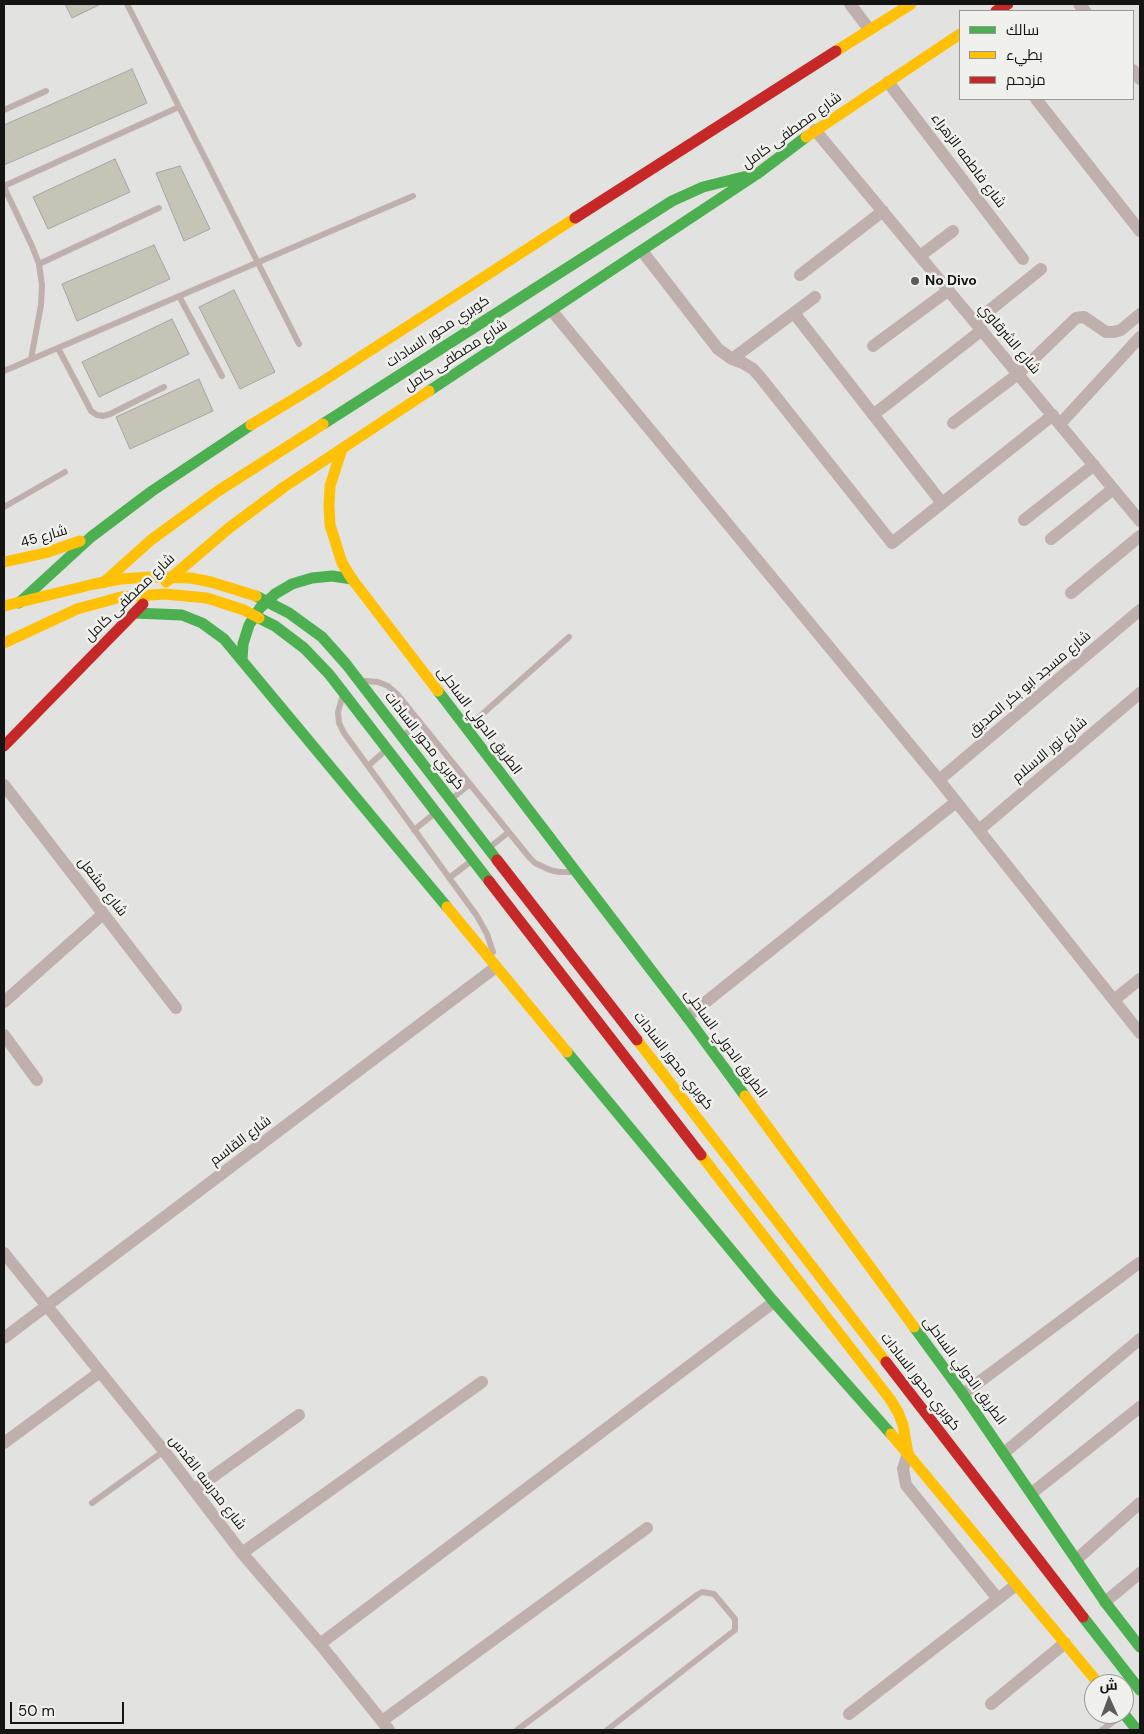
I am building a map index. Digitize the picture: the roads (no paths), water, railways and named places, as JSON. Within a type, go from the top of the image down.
[{"type":"main road","points":[[4,618],[91,537],[152,491],[229,438],[317,385],[869,29],[911,4]]},
{"type":"main road","name":"شارع مصطفى كامل","points":[[4,746],[134,613],[176,573],[229,528],[284,487],[552,312],[758,174],[815,130],[959,35]]},
{"type":"main road","name":"كوبري محور السادات","points":[[77,609],[125,562],[151,540],[218,491],[650,215],[672,201],[702,187],[758,174]]},
{"type":"main road","name":"الطريق الدولي الساحلى","points":[[342,449],[330,486],[330,525],[338,554],[352,579],[687,1017],[963,1394],[1105,1602],[1140,1647]]},
{"type":"main road","name":"شارع 45","points":[[4,562],[45,554],[91,537]]},
{"type":"main road","name":"كوبري محور السادات","points":[[4,606],[120,579],[170,576],[212,582],[252,594],[289,613],[311,629],[334,650],[1140,1690]]},
{"type":"main road","points":[[242,660],[243,644],[250,625],[260,608],[275,594],[292,584],[312,578],[332,576],[352,579]]},
{"type":"main road","name":"كوبري محور السادات","points":[[4,643],[77,609],[99,602],[128,596],[186,595],[207,598],[260,617],[290,636],[317,660],[890,1400],[904,1425],[908,1454]]},
{"type":"main road","points":[[134,613],[182,616],[202,623],[224,638],[774,1302],[908,1454],[1091,1674]]},
{"type":"street","points":[[850,4],[869,29]]},
{"type":"street","name":"شارع فاطمه الزهراء","points":[[888,82],[1023,259]]},
{"type":"street","points":[[1037,100],[1140,232]]},
{"type":"street","name":"شارع الشرقاوي","points":[[815,130],[1140,521]]},
{"type":"street","points":[[800,275],[883,211]]},
{"type":"street","points":[[920,256],[953,231]]},
{"type":"street","points":[[642,251],[718,349],[743,363],[761,378],[892,543],[1057,420],[1140,337]]},
{"type":"street","points":[[873,415],[979,326],[1041,269]]},
{"type":"street","points":[[873,346],[949,290]]},
{"type":"street","points":[[732,358],[815,298]]},
{"type":"street","points":[[552,312],[939,780],[1140,1033]]},
{"type":"street","points":[[794,313],[942,504]]},
{"type":"street","points":[[953,423],[1018,374],[1076,318],[1084,317],[1106,332],[1114,332],[1121,330],[1140,314]]},
{"type":"street","points":[[1024,520],[1094,465]]},
{"type":"street","points":[[1051,539],[1114,489]]},
{"type":"street","points":[[1071,593],[1140,536]]},
{"type":"street","name":"شارع مسجد ابو بكر الصديق","points":[[939,780],[1140,610]]},
{"type":"street","name":"شارع نور الاسلام","points":[[979,830],[1140,693]]},
{"type":"street","name":"شارع مشعل","points":[[4,785],[176,1008]]},
{"type":"street","points":[[687,1017],[956,802]]},
{"type":"street","points":[[4,1002],[103,914]]},
{"type":"street","name":"شارع القاسم","points":[[4,1338],[496,967]]},
{"type":"street","points":[[1114,1000],[1140,978]]},
{"type":"street","points":[[4,1035],[37,1080]]},
{"type":"street","name":"شارع مدرسه القدس","points":[[4,1253],[164,1451],[242,1553],[320,1644],[385,1726]]},
{"type":"street","points":[[963,1394],[1139,1263]]},
{"type":"street","points":[[320,1644],[774,1302]]},
{"type":"street","points":[[1004,1453],[1140,1339]]},
{"type":"street","points":[[4,1443],[100,1372]]},
{"type":"street","points":[[242,1553],[482,1382]]},
{"type":"street","points":[[1032,1493],[1140,1407]]},
{"type":"street","points":[[194,1490],[299,1414]]},
{"type":"street","points":[[908,1454],[903,1469],[906,1485],[998,1599]]},
{"type":"street","points":[[1077,1559],[1140,1503]]},
{"type":"street","points":[[385,1726],[647,1528]]},
{"type":"street","points":[[1105,1602],[1140,1573]]},
{"type":"street","points":[[849,1714],[1016,1585]]},
{"type":"street","points":[[1127,1630],[1140,1628]]},
{"type":"street","points":[[992,1704],[1065,1643]]},
{"type":"lane","points":[[127,4],[298,344]]},
{"type":"lane","points":[[4,110],[46,91]]},
{"type":"lane","points":[[31,359],[41,305],[42,284],[32,246],[4,186],[179,107]]},
{"type":"lane","points":[[4,371],[413,196]]},
{"type":"lane","points":[[38,264],[159,208]]},
{"type":"lane","points":[[179,296],[222,376]]},
{"type":"lane","points":[[58,348],[91,411],[97,415],[110,414],[164,387]]},
{"type":"lane","points":[[4,507],[65,472]]},
{"type":"lane","points":[[466,728],[570,637]]},
{"type":"lane","points":[[496,967],[487,934],[344,733],[339,723],[338,712],[340,701],[347,691],[366,681],[378,682],[388,686],[420,722],[535,863],[559,872],[576,872]]},
{"type":"lane","points":[[398,741],[420,722]]},
{"type":"lane","points":[[368,766],[390,747]]},
{"type":"lane","points":[[414,830],[470,784]]},
{"type":"lane","points":[[449,878],[509,832]]},
{"type":"lane","points":[[92,1504],[164,1451]]},
{"type":"lane","points":[[517,1730],[697,1595],[702,1592],[714,1594],[735,1619],[735,1630],[607,1730]]},
{"type":"place","name":"No Divo","points":[[915,281]]}]
